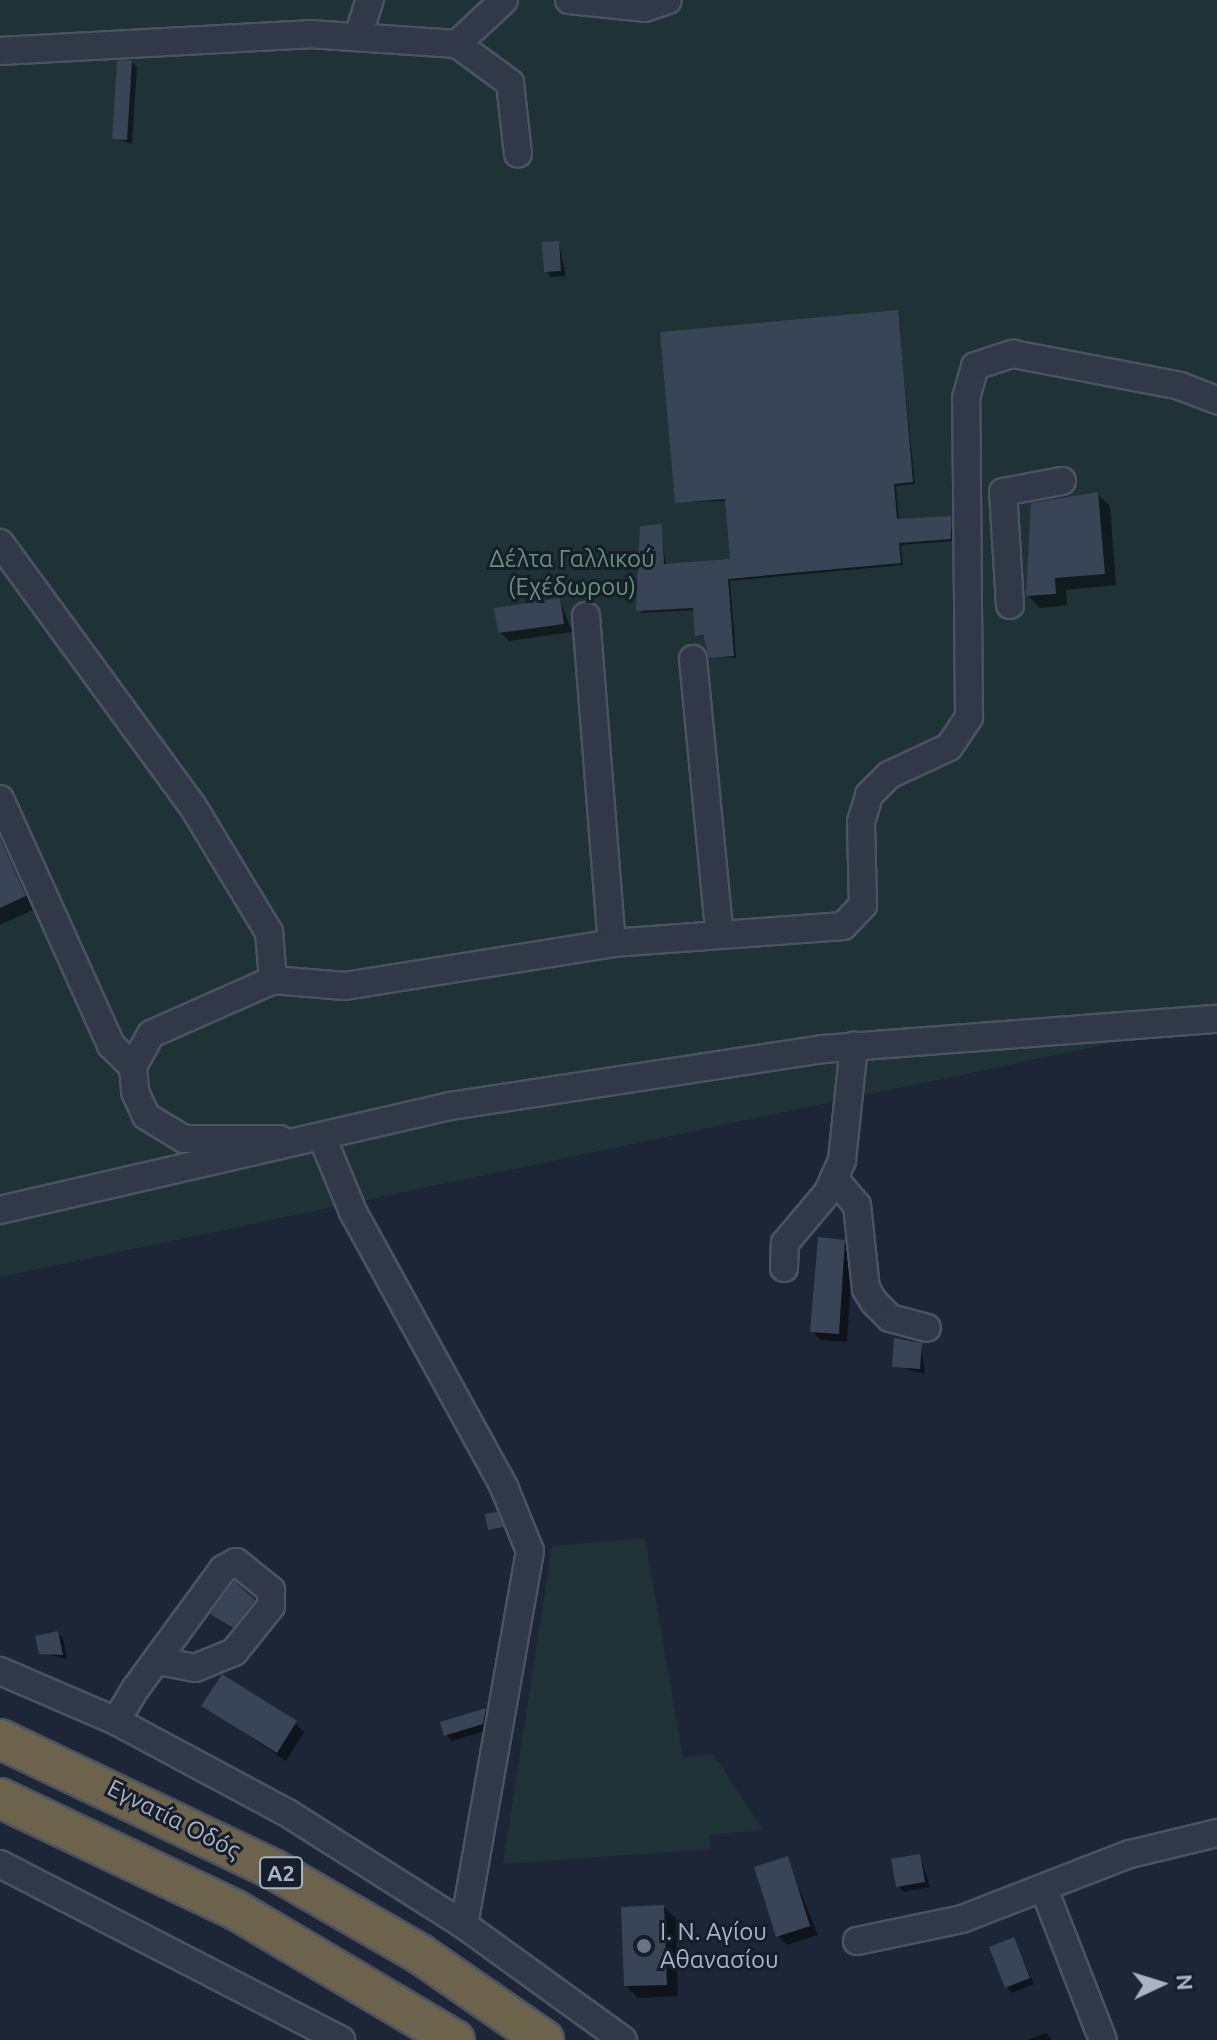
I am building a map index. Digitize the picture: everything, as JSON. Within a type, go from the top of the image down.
[{"type":"highway","name":"Εγνατία Οδός","points":[[0,1739],[273,1869],[420,1954],[544,2040]]},
{"type":"highway","name":"Α2","points":[[0,1798],[234,1909],[455,2040]]},
{"type":"street","points":[[359,33],[370,0]]},
{"type":"street","points":[[457,44],[504,0]]},
{"type":"street","points":[[569,0],[645,8],[668,0]]},
{"type":"street","points":[[0,51],[359,33],[457,44],[510,83],[518,154]]},
{"type":"street","points":[[133,1067],[151,1034],[170,1021],[273,980],[345,986],[612,943],[719,930],[826,929],[857,917],[865,890],[861,822],[869,795],[889,775],[949,747],[969,717],[966,398],[969,377],[986,358],[1013,354],[1168,383],[1217,400]]},
{"type":"street","points":[[1010,605],[1003,492],[1009,485],[1062,481]]},
{"type":"street","points":[[0,543],[243,883],[269,932],[273,980]]},
{"type":"street","points":[[967,553],[1005,551]]},
{"type":"street","points":[[586,616],[612,943]]},
{"type":"street","points":[[693,659],[719,930]]},
{"type":"street","points":[[0,799],[111,1045],[133,1067],[146,1116],[165,1132],[309,1139]]},
{"type":"street","points":[[0,1210],[451,1106],[854,1046],[1217,1019]]},
{"type":"street","points":[[784,1268],[785,1243],[834,1178],[854,1046]]},
{"type":"street","points":[[309,1139],[353,1212],[504,1487],[530,1551],[464,1925]]},
{"type":"street","points":[[834,1178],[857,1205],[866,1289],[874,1302],[890,1318],[927,1328]]},
{"type":"street","points":[[116,1721],[158,1661],[229,1563],[271,1590],[271,1606],[234,1652],[195,1668],[158,1661]]},
{"type":"street","points":[[0,1671],[116,1721],[286,1812],[464,1925],[623,2040]]},
{"type":"street","points":[[857,1941],[962,1919],[1130,1854],[1217,1833]]},
{"type":"street","points":[[0,1864],[341,2040]]},
{"type":"street","points":[[1044,1889],[1103,2040]]},
{"type":"green space","name":"Δέλτα Γαλλικού (Εχέδωρου)","points":[[0,0],[1217,0],[1217,1035],[1146,1036],[0,1277]]},
{"type":"green space","points":[[645,1538],[683,1758],[713,1754],[763,1830],[709,1835],[711,1849],[503,1864],[552,1546]]},
{"type":"building","points":[[132,60],[127,140],[112,139],[117,61]]},
{"type":"building","points":[[559,241],[561,271],[544,272],[542,242]]},
{"type":"building","points":[[898,310],[913,482],[894,484],[897,519],[951,516],[951,539],[899,543],[901,563],[728,579],[734,656],[709,658],[703,635],[695,636],[693,608],[636,611],[640,526],[662,524],[664,564],[730,559],[725,499],[675,503],[660,332]]},
{"type":"building","points":[[1098,492],[1105,574],[1055,578],[1056,594],[1026,596],[1031,503]]},
{"type":"building","points":[[560,598],[564,624],[498,633],[494,608]]},
{"type":"building","points":[[0,838],[26,896],[0,908]]},
{"type":"building","points":[[818,1237],[845,1240],[839,1334],[810,1332]]},
{"type":"building","points":[[894,1338],[922,1343],[920,1369],[892,1367]]},
{"type":"building","points":[[497,1512],[503,1527],[488,1530],[485,1514]]},
{"type":"building","points":[[234,1581],[255,1600],[233,1628],[210,1614]]},
{"type":"building","points":[[58,1631],[63,1655],[39,1654],[35,1636]]},
{"type":"building","points":[[222,1674],[297,1721],[277,1753],[201,1706]]},
{"type":"building","points":[[486,1708],[483,1724],[444,1736],[440,1722]]},
{"type":"building","points":[[920,1854],[925,1882],[896,1887],[891,1859]]},
{"type":"building","points":[[788,1856],[810,1926],[776,1937],[754,1867]]},
{"type":"building","name":"Ι. Ν. Αγίου Αθανασίου","points":[[664,1905],[667,1985],[624,1986],[621,1907]]},
{"type":"building","points":[[1014,1937],[1030,1978],[1005,1988],[989,1947]]},
{"type":"place","name":"Ι. Ν. Αγίου Αθανασίου","points":[[644,1946]]}]
